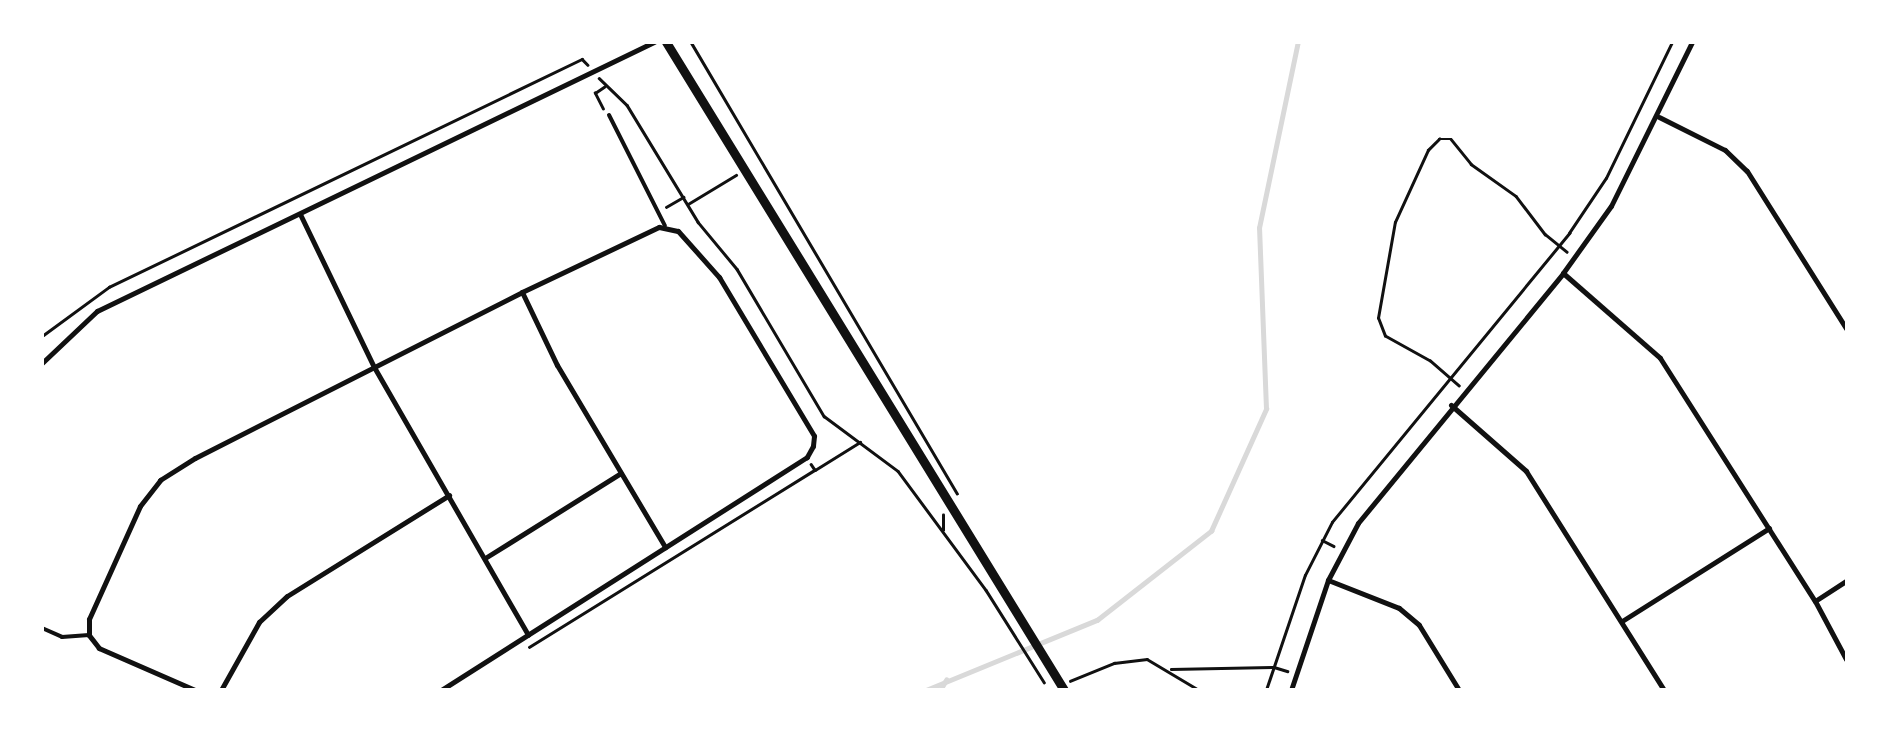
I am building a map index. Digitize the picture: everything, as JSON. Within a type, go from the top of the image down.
[{"type":"street","points":[[42,363],[97,311],[654,42]]},
{"type":"street","points":[[666,42],[998,587],[1064,687]]},
{"type":"street","points":[[1291,690],[1328,580],[1358,523],[1451,405],[1563,273],[1611,206],[1658,117],[1692,42]]},
{"type":"street","points":[[1658,117],[1725,150],[1747,171],[1846,328]]},
{"type":"street","points":[[300,214],[374,367],[486,558],[528,635]]},
{"type":"street","points":[[196,690],[99,648],[89,635],[89,619],[140,506],[160,480],[195,458],[522,292],[665,226],[678,231],[719,277],[814,436],[807,457],[441,690]]},
{"type":"street","points":[[1563,273],[1660,358],[1815,601],[1846,659]]},
{"type":"street","points":[[522,292],[558,365],[665,547]]},
{"type":"street","points":[[1451,405],[1526,471],[1664,690]]},
{"type":"street","points":[[486,558],[621,473]]},
{"type":"street","points":[[221,690],[259,622],[287,596],[449,495]]},
{"type":"street","points":[[1622,621],[1769,528]]},
{"type":"street","points":[[1328,580],[1399,608],[1419,625],[1459,690]]},
{"type":"street","points":[[1815,601],[1846,581]]},
{"type":"lane","points":[[609,115],[665,226]]},
{"type":"lane","points":[[42,628],[62,637],[89,635]]},
{"type":"path","points":[[692,42],[955,482],[959,498]]},
{"type":"path","points":[[1266,690],[1305,575],[1332,522],[1560,244],[1606,178],[1672,42]]},
{"type":"path","points":[[42,336],[109,287],[582,59],[596,71],[604,87],[627,105],[683,197],[737,269],[824,416],[898,471],[986,590],[1049,690]]},
{"type":"path","points":[[604,87],[595,92],[609,115]]},
{"type":"path","points":[[1464,390],[1430,361],[1385,336],[1378,318],[1395,222],[1428,150],[1439,139],[1451,139],[1471,164],[1516,196],[1545,234],[1560,244]]},
{"type":"path","points":[[688,204],[743,171]]},
{"type":"path","points":[[658,211],[683,197]]},
{"type":"path","points":[[520,653],[860,442]]},
{"type":"path","points":[[807,457],[815,470]]},
{"type":"path","points":[[1322,540],[1343,551]]},
{"type":"path","points":[[1064,687],[1114,663],[1147,658],[1169,669],[1199,690]]},
{"type":"path","points":[[1169,669],[1274,667],[1296,674]]},
{"type":"waterway","points":[[926,690],[1097,620],[1211,531],[1266,409],[1259,228],[1298,42]]},
{"type":"waterway","points":[[940,690],[946,680]]}]
